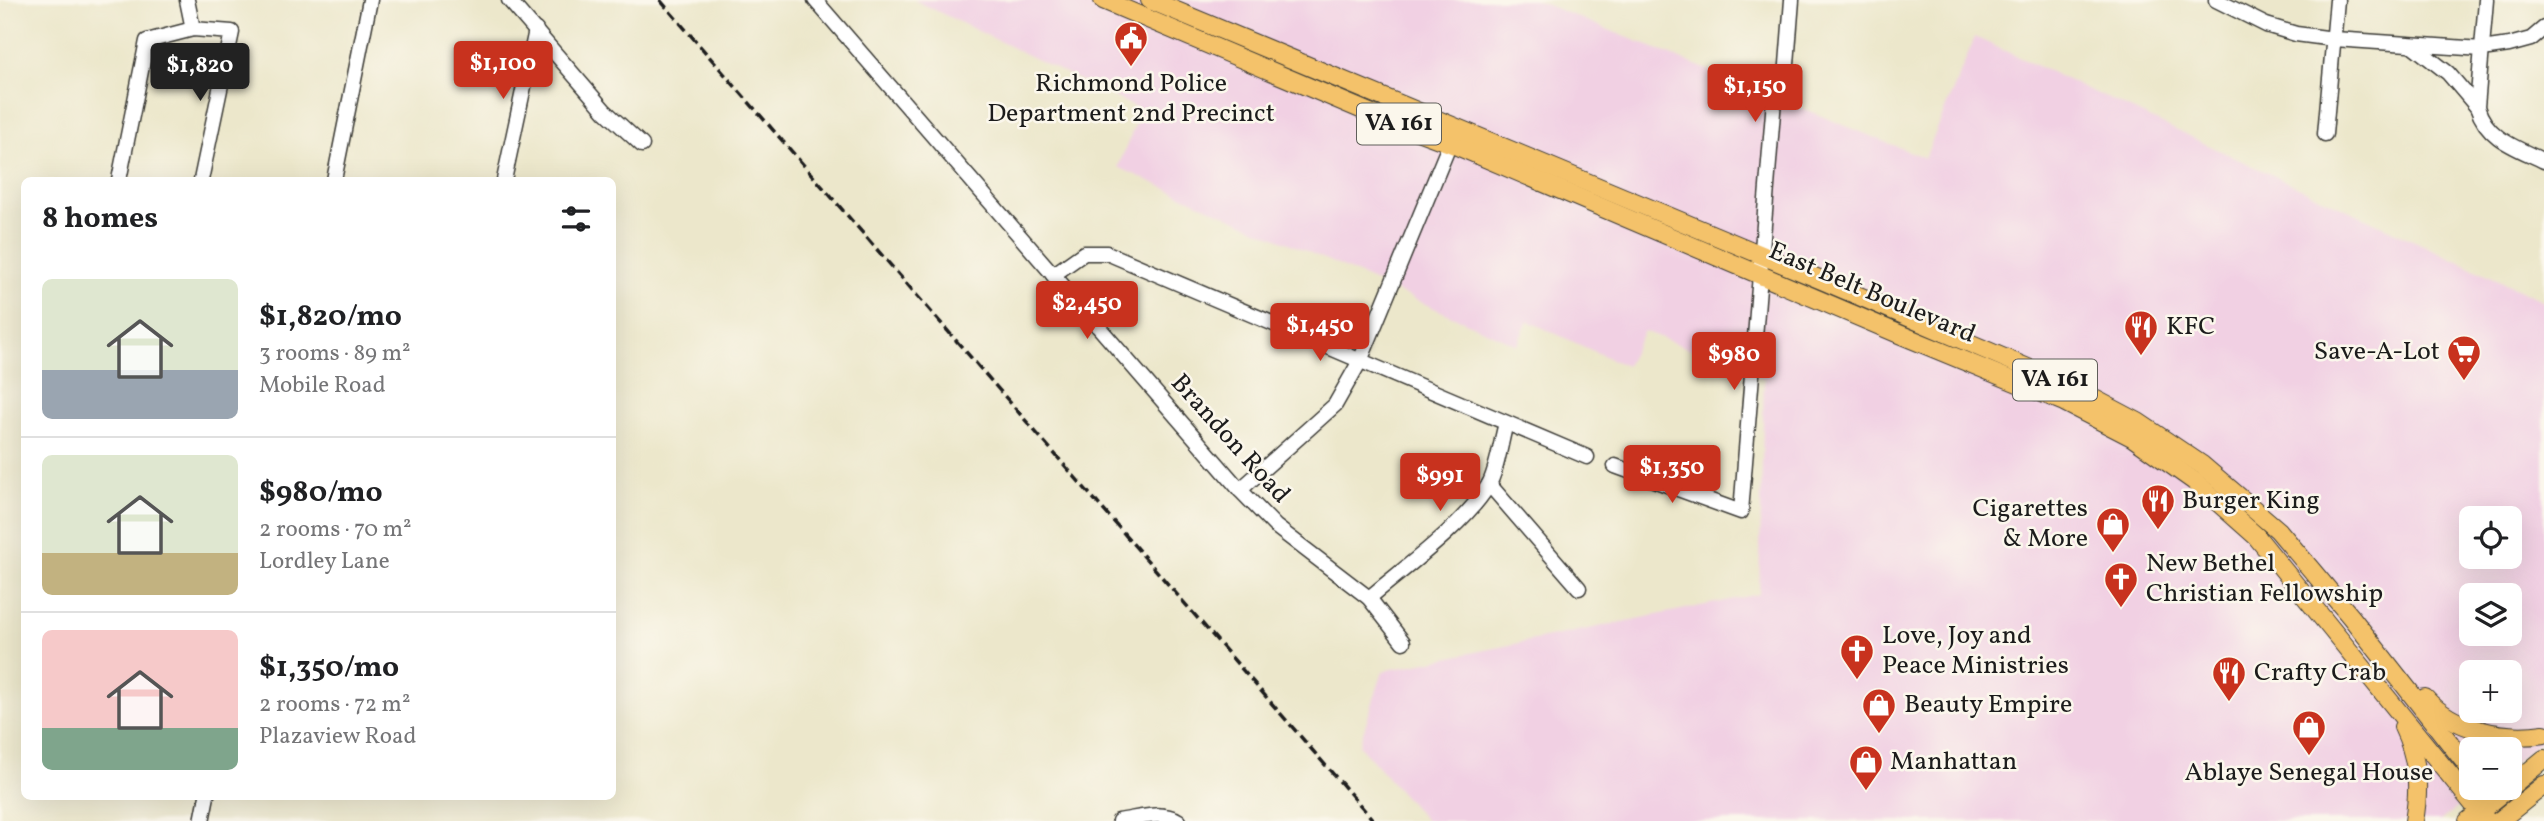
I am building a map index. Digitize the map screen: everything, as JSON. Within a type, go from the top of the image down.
[{"type":"main road","name":"East Belt Boulevard","points":[[1103,0],[1377,116],[1453,135],[1762,255],[2070,386],[2138,422],[2202,465],[2278,530],[2459,755]]},
{"type":"main road","name":"East Belt Boulevard","points":[[1150,0],[1761,275],[2101,419],[2163,458],[2216,499],[2256,536],[2393,704],[2478,818]]},
{"type":"main road","points":[[2391,668],[2455,722],[2492,732],[2544,734]]},
{"type":"main road","points":[[2393,704],[2416,761],[2414,821]]},
{"type":"main road","points":[[2522,777],[2544,760]]},
{"type":"main road","points":[[2494,800],[2506,819],[2544,785]]},
{"type":"main road","points":[[2478,818],[2487,800]]},
{"type":"street","points":[[187,0],[193,29]]},
{"type":"street","points":[[335,177],[370,0]]},
{"type":"street","points":[[509,0],[605,111],[642,145]]},
{"type":"street","name":"Brandon Road","points":[[815,0],[1240,490],[1275,526],[1369,598],[1402,642]]},
{"type":"street","points":[[1615,466],[1741,512],[1775,87],[1786,77],[1791,0]]},
{"type":"street","points":[[2216,0],[2266,25],[2296,34],[2334,39],[2482,49],[2509,46],[2531,39],[2544,28]]},
{"type":"street","points":[[2325,134],[2337,0]]},
{"type":"street","points":[[2477,107],[2486,0]]},
{"type":"street","points":[[120,177],[147,41],[193,29],[232,32],[202,177]]},
{"type":"street","points":[[505,177],[536,30]]},
{"type":"street","points":[[2411,44],[2448,73],[2477,107],[2490,132],[2544,162]]},
{"type":"street","points":[[1240,490],[1335,405],[1360,361],[1453,135]]},
{"type":"street","points":[[1053,275],[1084,254],[1107,253],[1587,457]]},
{"type":"street","points":[[1369,598],[1461,519],[1489,484],[1506,424]]},
{"type":"street","points":[[1489,484],[1579,588]]},
{"type":"street","points":[[202,821],[206,800]]},
{"type":"street","points":[[1119,821],[1160,814],[1178,821]]},
{"type":"shaded area","points":[[914,0],[1535,0],[1925,158],[1975,37],[2544,301],[2544,739],[2522,756],[2522,737],[2459,737],[2459,800],[2467,800],[2440,821],[1426,821],[1359,745],[1383,671],[1759,594],[1764,378],[1644,331],[1626,366],[1528,321],[1517,345],[1118,167],[1141,110]]},
{"type":"railway","points":[[660,0],[1374,821]]},
{"type":"place","name":"Richmond Police Department 2nd Precinct","points":[[1131,68]]},
{"type":"place","name":"KFC","points":[[2141,357]]},
{"type":"place","name":"Save-A-Lot","points":[[2464,382]]},
{"type":"place","name":"Burger King","points":[[2158,531]]},
{"type":"place","name":"Cigarettes & More","points":[[2113,554]]},
{"type":"place","name":"New Bethel Christian Fellowship","points":[[2121,609]]},
{"type":"place","name":"Love, Joy and Peace Ministries","points":[[1857,681]]},
{"type":"place","name":"Crafty Crab","points":[[2229,703]]},
{"type":"place","name":"Beauty Empire","points":[[1879,735]]},
{"type":"place","name":"Ablaye Senegal House","points":[[2309,757]]},
{"type":"place","name":"Manhattan","points":[[1866,792]]}]
